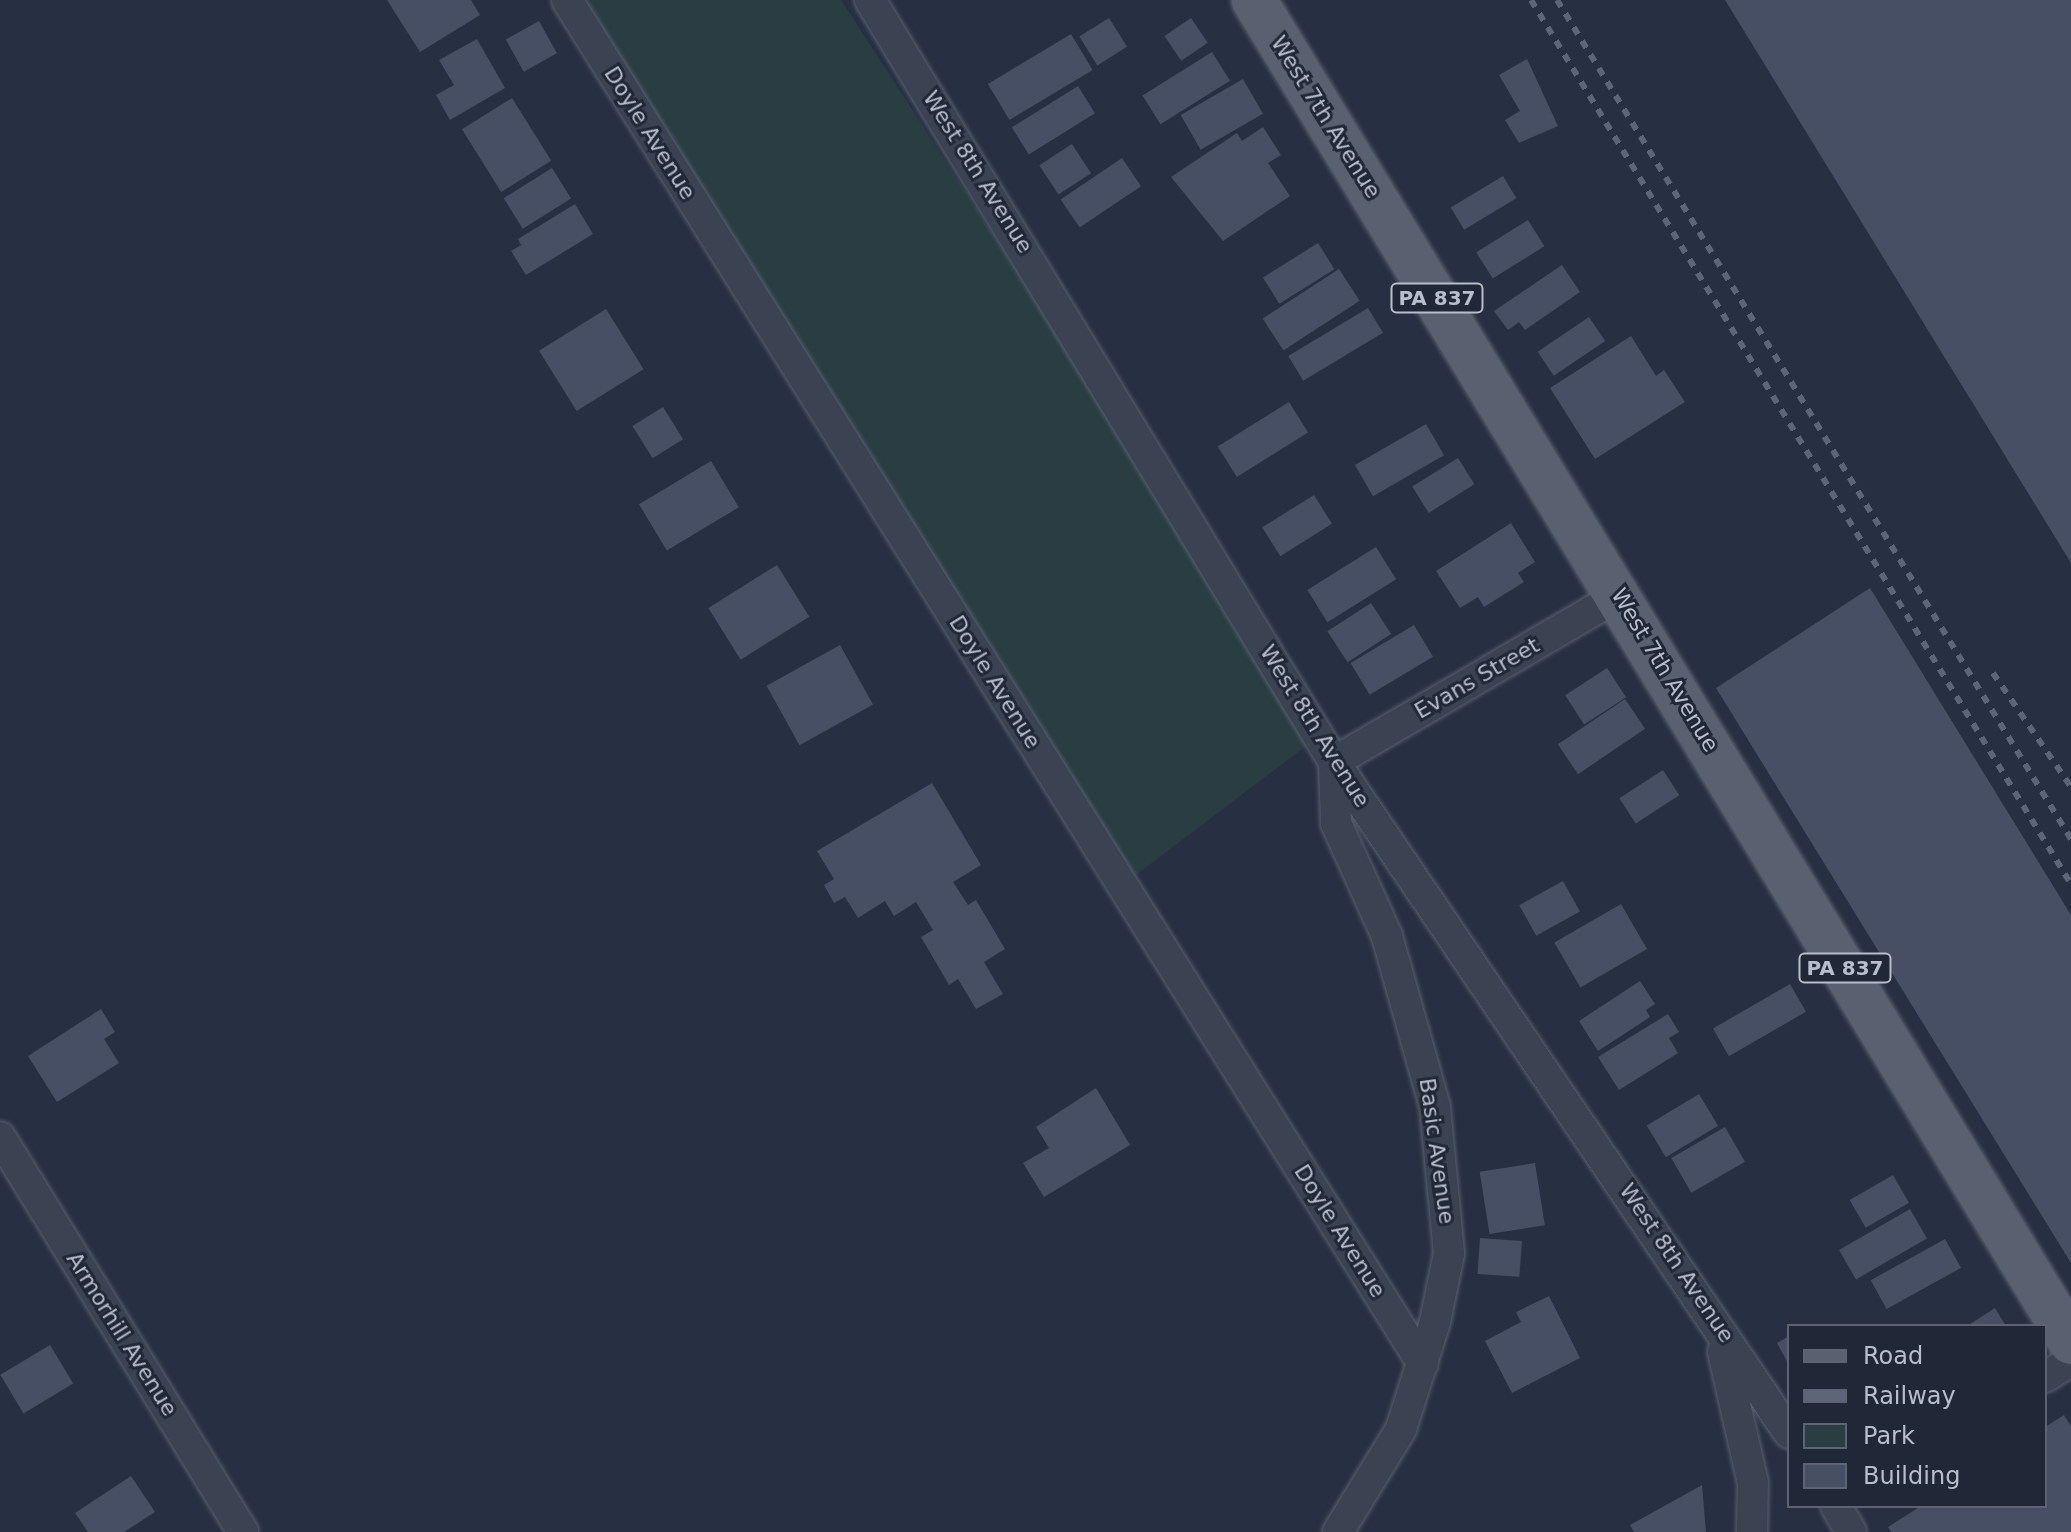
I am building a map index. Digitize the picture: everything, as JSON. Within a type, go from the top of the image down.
[{"type":"main road","name":"West 7th Avenue","points":[[1254,0],[1620,595],[2071,1342]]},
{"type":"street","name":"Doyle Avenue","points":[[567,0],[1423,1364]]},
{"type":"street","name":"West 8th Avenue","points":[[870,0],[1334,762],[1707,1305],[1787,1430]]},
{"type":"street","name":"Evans Street","points":[[1334,762],[1620,595]]},
{"type":"street","name":"Basic Avenue","points":[[1334,762],[1336,823],[1387,936],[1435,1107],[1449,1253],[1423,1364],[1401,1429],[1338,1532]]},
{"type":"street","name":"Armorhill Avenue","points":[[0,1137],[157,1398],[243,1532]]},
{"type":"street","points":[[1707,1305],[1738,1396],[1753,1483],[1752,1532]]},
{"type":"street","points":[[2047,1376],[2071,1361]]},
{"type":"green space","points":[[564,0],[841,0],[1319,736],[1123,885]]},
{"type":"building","points":[[387,0],[471,0],[480,15],[420,52]]},
{"type":"building","points":[[1725,0],[2071,0],[2071,563]]},
{"type":"building","points":[[1109,18],[1127,47],[1097,65],[1079,37]]},
{"type":"building","points":[[1191,18],[1208,43],[1181,61],[1164,36]]},
{"type":"building","points":[[539,21],[557,53],[524,72],[506,39]]},
{"type":"building","points":[[1071,34],[1093,70],[1009,120],[988,84]]},
{"type":"building","points":[[477,39],[505,88],[450,120],[436,95],[454,85],[439,60]]},
{"type":"building","points":[[1212,52],[1230,81],[1160,124],[1142,95]]},
{"type":"building","points":[[1527,59],[1558,126],[1519,143],[1505,120],[1520,111],[1499,75]]},
{"type":"building","points":[[1243,79],[1263,114],[1201,150],[1181,115]]},
{"type":"building","points":[[1078,86],[1095,113],[1029,154],[1012,127]]},
{"type":"building","points":[[512,98],[551,161],[501,192],[462,129]]},
{"type":"building","points":[[1263,127],[1281,155],[1268,163],[1290,196],[1223,241],[1171,177],[1237,133],[1242,141]]},
{"type":"building","points":[[1072,144],[1091,173],[1058,195],[1039,165]]},
{"type":"building","points":[[1122,158],[1141,186],[1080,228],[1061,199]]},
{"type":"building","points":[[552,168],[571,199],[523,229],[504,198]]},
{"type":"building","points":[[1503,176],[1516,198],[1464,230],[1451,207]]},
{"type":"building","points":[[575,204],[593,234],[526,275],[511,251],[521,245],[518,239]]},
{"type":"building","points":[[1528,220],[1544,246],[1493,279],[1476,252]]},
{"type":"building","points":[[1318,243],[1334,269],[1279,304],[1263,277]]},
{"type":"building","points":[[1562,265],[1580,292],[1525,330],[1519,322],[1508,330],[1494,311]]},
{"type":"building","points":[[1339,269],[1360,301],[1283,350],[1263,319]]},
{"type":"building","points":[[1368,308],[1383,333],[1303,381],[1288,356]]},
{"type":"building","points":[[606,309],[644,369],[577,411],[539,351]]},
{"type":"building","points":[[1589,317],[1605,341],[1554,376],[1538,352]]},
{"type":"building","points":[[1631,336],[1656,376],[1664,370],[1685,402],[1595,459],[1550,388]]},
{"type":"building","points":[[1289,402],[1308,433],[1237,477],[1218,447]]},
{"type":"building","points":[[663,407],[683,439],[653,458],[632,426]]},
{"type":"building","points":[[1426,424],[1444,455],[1373,496],[1355,465]]},
{"type":"building","points":[[1458,458],[1474,484],[1429,513],[1412,487]]},
{"type":"building","points":[[711,461],[739,507],[667,551],[639,504]]},
{"type":"building","points":[[1314,495],[1332,524],[1280,556],[1262,527]]},
{"type":"building","points":[[1511,523],[1535,562],[1518,573],[1524,582],[1484,607],[1478,597],[1460,608],[1436,571]]},
{"type":"building","points":[[1376,547],[1396,579],[1327,622],[1307,590]]},
{"type":"building","points":[[777,565],[809,617],[741,660],[708,608]]},
{"type":"building","points":[[1870,588],[2071,915],[2071,1263],[1716,688]]},
{"type":"building","points":[[1371,603],[1391,634],[1348,662],[1327,631]]},
{"type":"building","points":[[1414,625],[1433,657],[1370,695],[1351,663]]},
{"type":"building","points":[[840,645],[873,704],[799,745],[767,686]]},
{"type":"building","points":[[1607,668],[1626,697],[1584,725],[1565,695]]},
{"type":"building","points":[[1625,699],[1645,729],[1578,774],[1558,744]]},
{"type":"building","points":[[1663,770],[1679,795],[1636,823],[1619,798]]},
{"type":"building","points":[[932,783],[981,865],[953,882],[968,905],[976,900],[1005,949],[984,962],[1003,994],[976,1009],[958,979],[949,985],[921,937],[933,930],[916,902],[894,916],[885,901],[858,918],[845,897],[834,903],[824,885],[834,879],[817,851]]},
{"type":"building","points":[[1563,881],[1580,912],[1536,936],[1519,905]]},
{"type":"building","points":[[1621,904],[1647,949],[1580,988],[1554,942]]},
{"type":"building","points":[[1640,981],[1655,1004],[1646,1010],[1650,1017],[1598,1051],[1579,1021]]},
{"type":"building","points":[[1790,984],[1806,1012],[1729,1056],[1713,1028]]},
{"type":"building","points":[[101,1009],[115,1032],[104,1039],[119,1063],[57,1102],[28,1056]]},
{"type":"building","points":[[1668,1014],[1679,1032],[1669,1038],[1678,1053],[1619,1090],[1598,1057]]},
{"type":"building","points":[[1096,1088],[1130,1145],[1044,1197],[1023,1163],[1049,1148],[1036,1127]]},
{"type":"building","points":[[1699,1094],[1718,1126],[1666,1157],[1647,1125]]},
{"type":"building","points":[[1725,1127],[1745,1162],[1691,1193],[1671,1158]]},
{"type":"building","points":[[1535,1163],[1545,1225],[1490,1234],[1480,1172]]},
{"type":"building","points":[[1893,1175],[1909,1203],[1866,1228],[1850,1200]]},
{"type":"building","points":[[1910,1209],[1927,1238],[1856,1279],[1839,1250]]},
{"type":"building","points":[[1480,1238],[1522,1241],[1519,1277],[1477,1274]]},
{"type":"building","points":[[1945,1239],[1961,1268],[1887,1309],[1871,1280]]},
{"type":"building","points":[[1549,1296],[1580,1358],[1512,1393],[1485,1341],[1521,1322],[1516,1312]]},
{"type":"building","points":[[1995,1308],[2005,1324],[1970,1324]]},
{"type":"building","points":[[1787,1337],[1787,1361],[1777,1343]]},
{"type":"building","points":[[50,1345],[73,1384],[23,1413],[0,1375]]},
{"type":"building","points":[[2064,1415],[2071,1426],[2071,1532],[1891,1532],[1888,1527],[1918,1508],[2047,1508],[2047,1426]]},
{"type":"building","points":[[131,1476],[155,1512],[124,1532],[88,1532],[75,1513]]},
{"type":"building","points":[[1702,1485],[1706,1532],[1634,1532],[1630,1525]]},
{"type":"railway","points":[[1531,0],[2071,884]]},
{"type":"railway","points":[[1557,0],[2071,839]]},
{"type":"railway","points":[[1993,673],[2071,787]]}]
